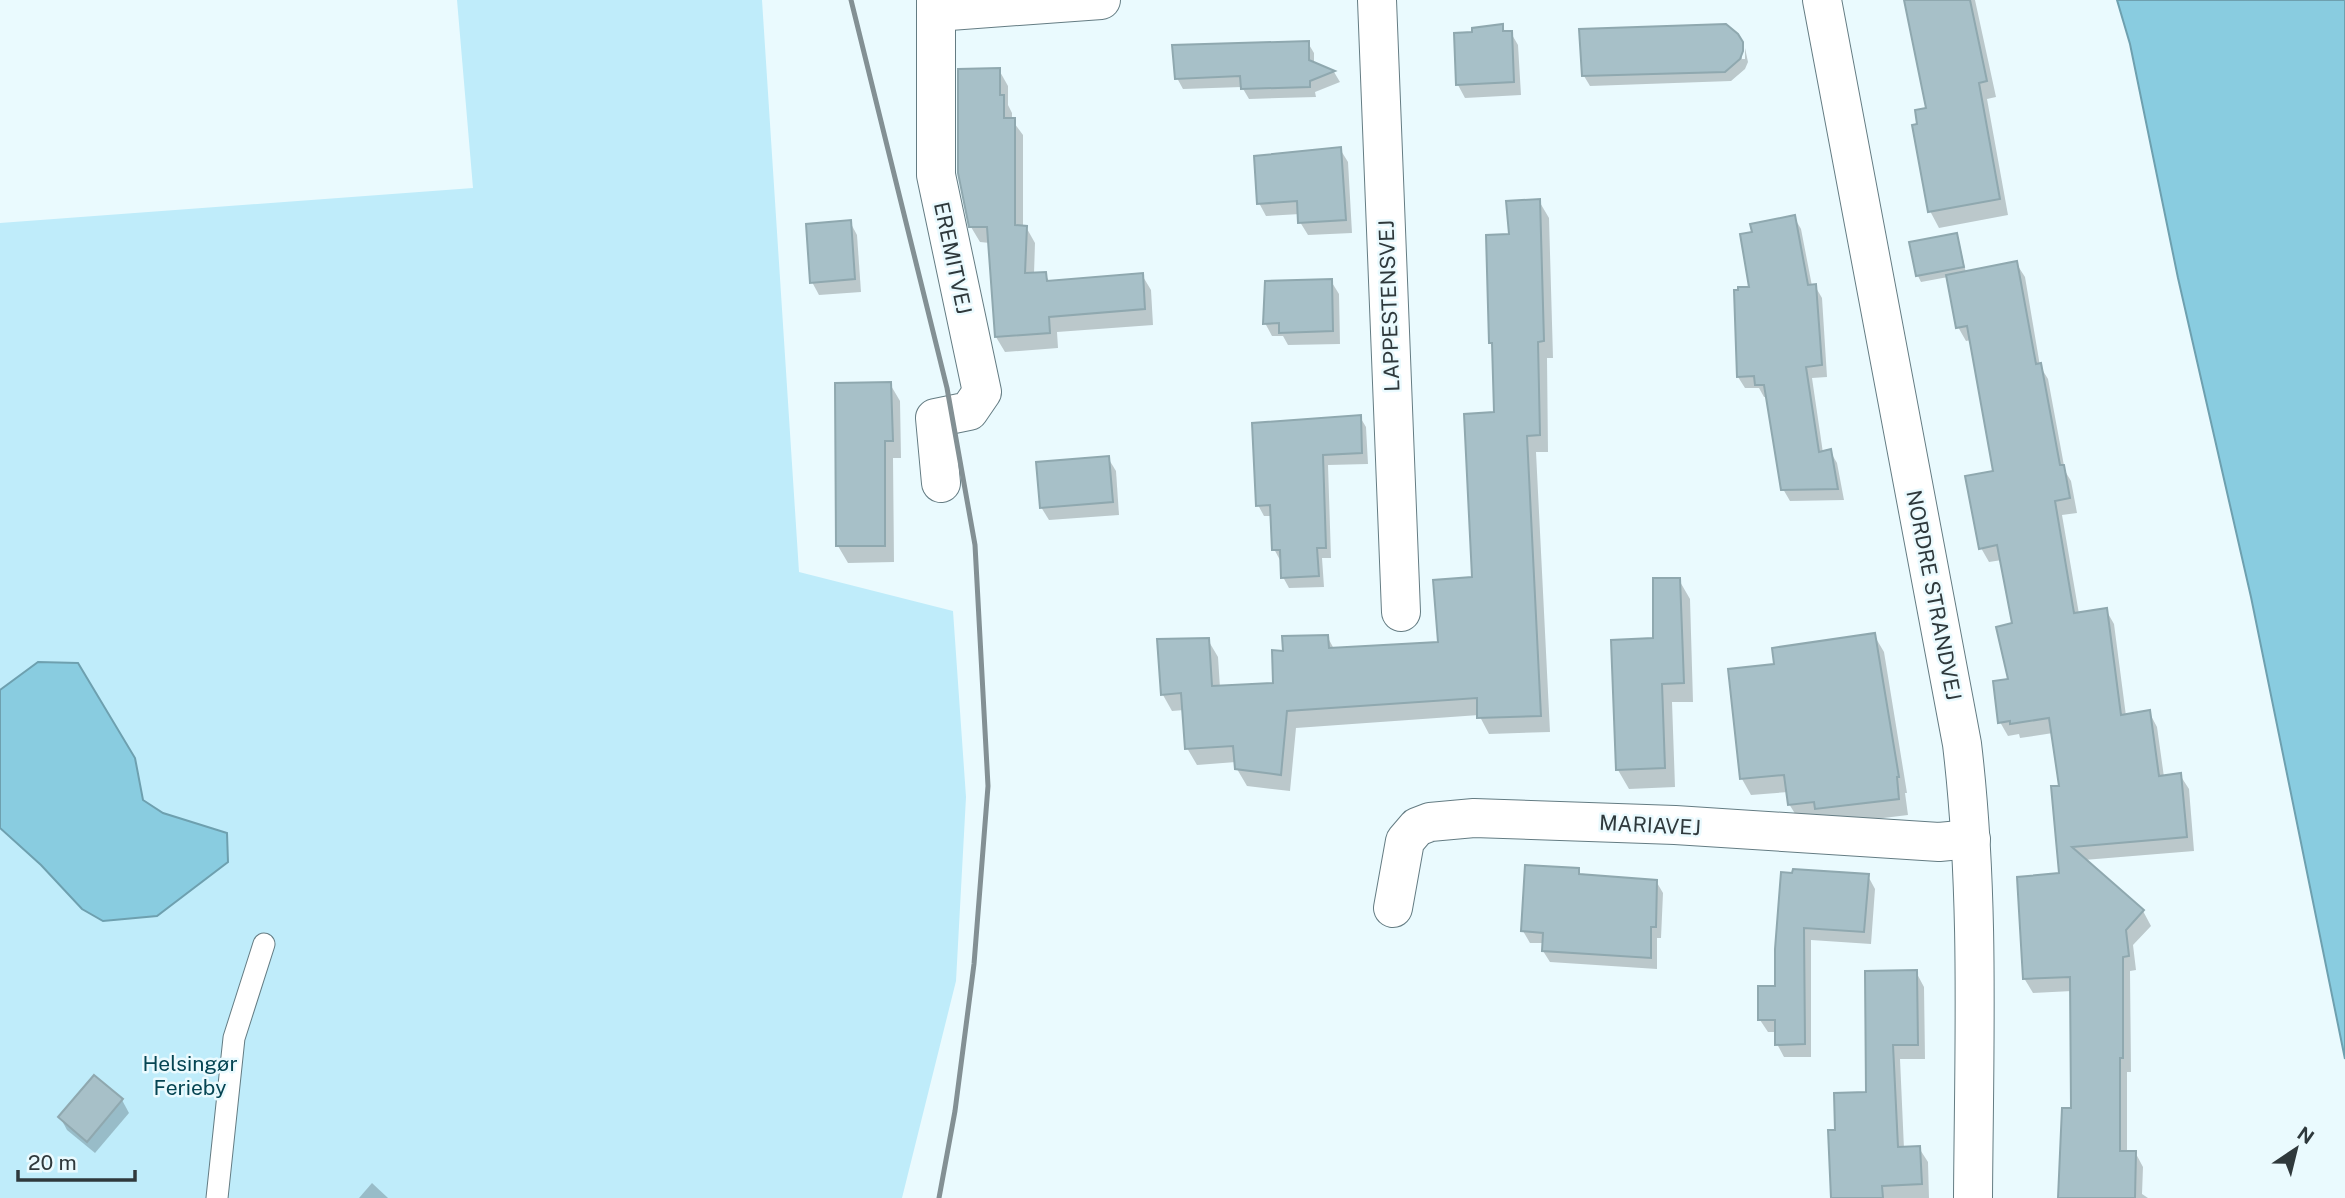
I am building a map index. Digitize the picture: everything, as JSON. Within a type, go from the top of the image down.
[{"type":"street","points":[[936,6],[1101,0]]},
{"type":"street","name":"LAPPESTENSVEJ","points":[[1377,0],[1401,612]]},
{"type":"street","name":"NORDRE STRANDVEJ","points":[[1822,0],[1954,699],[1967,790],[1973,903],[1973,1198]]},
{"type":"street","name":"EREMITVEJ","points":[[936,6],[936,175],[982,392],[969,411],[935,418],[941,483]]},
{"type":"street","name":"MARIAVEJ","points":[[1393,908],[1405,841],[1417,827],[1430,822],[1487,819],[1675,825],[1939,842],[1970,839]]},
{"type":"lane","points":[[217,1198],[234,1038],[264,944]]},
{"type":"green space","name":"Helsingør Ferieby","points":[[457,0],[762,0],[799,572],[953,611],[966,797],[956,981],[902,1198],[0,1198],[0,828],[41,865],[227,833],[163,813],[143,800],[135,758],[38,662],[0,690],[0,223],[473,188]]},
{"type":"shaded area","points":[[2117,0],[2345,0],[2345,1059],[2251,597],[2178,278],[2130,44]]},
{"type":"shaded area","points":[[38,662],[78,663],[135,758],[143,800],[163,813],[227,833],[228,862],[157,916],[103,921],[82,909],[41,865],[0,828],[0,690]]},
{"type":"building","points":[[1904,0],[1970,0],[1987,81],[1979,83],[2000,199],[1928,212],[1912,125],[1917,124],[1915,110],[1926,108]]},
{"type":"building","points":[[1503,24],[1503,31],[1512,31],[1514,82],[1456,85],[1454,33],[1472,32],[1472,28]]},
{"type":"building","points":[[1726,24],[1738,34],[1743,42],[1743,51],[1740,59],[1725,72],[1582,76],[1579,29]]},
{"type":"building","points":[[1309,41],[1309,60],[1335,71],[1310,81],[1310,87],[1241,89],[1240,76],[1175,79],[1172,45]]},
{"type":"building","points":[[1000,68],[1000,95],[1004,95],[1004,118],[1015,118],[1015,225],[1027,226],[1025,273],[1046,272],[1047,281],[1143,273],[1145,309],[1049,317],[1050,333],[995,337],[987,227],[969,227],[958,173],[958,69]]},
{"type":"building","points":[[1341,147],[1346,220],[1298,223],[1297,201],[1257,204],[1254,156]]},
{"type":"building","points":[[1540,199],[1544,341],[1538,342],[1540,435],[1527,436],[1541,716],[1477,718],[1477,698],[1287,711],[1281,775],[1235,769],[1233,746],[1185,749],[1181,693],[1161,695],[1157,639],[1209,638],[1212,686],[1273,683],[1272,650],[1283,651],[1282,636],[1328,635],[1329,648],[1438,642],[1433,580],[1472,577],[1464,414],[1494,412],[1486,235],[1509,234],[1506,201]]},
{"type":"building","points":[[1795,215],[1808,285],[1816,284],[1822,365],[1806,367],[1819,452],[1831,449],[1838,489],[1781,490],[1764,385],[1755,385],[1754,376],[1737,377],[1734,290],[1738,290],[1738,287],[1749,287],[1740,234],[1752,232],[1750,224]]},
{"type":"building","points":[[851,220],[855,279],[810,283],[806,224]]},
{"type":"building","points":[[1957,233],[1964,267],[1916,276],[1909,242]]},
{"type":"building","points":[[2017,261],[2036,364],[2041,363],[2060,465],[2064,465],[2070,498],[2055,501],[2074,613],[2107,608],[2121,715],[2150,710],[2159,776],[2181,773],[2187,837],[2072,847],[2144,910],[2126,930],[2129,956],[2123,957],[2120,1151],[2136,1151],[2135,1198],[2058,1198],[2062,1108],[2071,1108],[2070,977],[2023,979],[2017,877],[2059,873],[2051,786],[2059,786],[2049,718],[2010,724],[2010,721],[1998,723],[1993,681],[2008,679],[1996,627],[2012,623],[1997,545],[1979,549],[1965,476],[1993,471],[1967,326],[1956,328],[1946,275]]},
{"type":"building","points":[[1332,279],[1333,331],[1279,333],[1279,323],[1263,324],[1265,281]]},
{"type":"building","points":[[891,382],[893,441],[885,441],[885,546],[836,546],[835,383]]},
{"type":"building","points":[[1361,415],[1362,453],[1323,455],[1326,548],[1317,548],[1319,576],[1281,578],[1280,550],[1272,550],[1270,505],[1256,506],[1252,423]]},
{"type":"building","points":[[1109,456],[1113,502],[1040,508],[1036,462]]},
{"type":"building","points":[[1653,578],[1680,578],[1684,683],[1662,684],[1665,768],[1616,770],[1611,640],[1653,638]]},
{"type":"building","points":[[1875,633],[1899,777],[1899,799],[1815,809],[1814,802],[1788,805],[1784,775],[1740,779],[1728,669],[1774,664],[1772,648]]},
{"type":"building","points":[[1525,865],[1579,868],[1579,874],[1657,880],[1656,927],[1651,927],[1651,958],[1542,951],[1543,933],[1521,931]]},
{"type":"building","points":[[1793,869],[1869,874],[1864,932],[1804,928],[1805,1044],[1775,1045],[1775,1020],[1758,1020],[1758,986],[1775,986],[1781,872],[1792,873]]},
{"type":"building","points":[[1917,970],[1918,1045],[1893,1045],[1898,1147],[1920,1146],[1922,1184],[1882,1186],[1883,1198],[1831,1198],[1828,1130],[1835,1130],[1834,1093],[1866,1092],[1865,971]]},
{"type":"building","points":[[94,1075],[123,1099],[87,1142],[58,1117]]},
{"type":"railway","points":[[851,0],[947,388],[975,545],[988,786],[974,964],[955,1111],[939,1198]]}]
